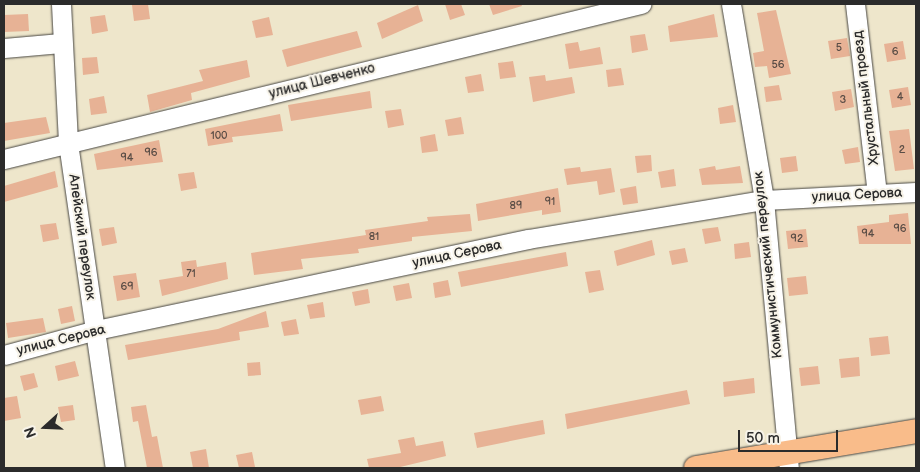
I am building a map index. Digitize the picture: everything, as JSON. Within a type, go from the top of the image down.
[{"type":"main road","points":[[696,468],[788,460],[916,431]]},
{"type":"street","name":"Алейский переулок","points":[[61,4],[61,43],[68,143],[96,330],[114,468]]},
{"type":"street","name":"улица Шевченко","points":[[4,159],[640,4]]},
{"type":"street","name":"Коммунистический переулок","points":[[731,4],[764,200],[788,460]]},
{"type":"street","name":"Хрустальный проезд","points":[[855,4],[878,192]]},
{"type":"street","points":[[4,48],[61,43]]},
{"type":"street","name":"улица Серова","points":[[4,355],[96,330],[528,239],[764,200],[878,192],[916,192]]},
{"type":"building","points":[[148,4],[150,19],[134,21],[132,5]]},
{"type":"building","points":[[445,4],[461,4],[465,15],[450,20]]},
{"type":"building","points":[[489,4],[521,4],[522,6],[493,15]]},
{"type":"building","points":[[418,5],[423,21],[382,39],[377,23]]},
{"type":"building","points":[[776,10],[791,74],[769,78],[767,66],[755,67],[753,53],[764,51],[757,13]]},
{"type":"building","points":[[28,14],[29,31],[4,32],[4,15]]},
{"type":"building","points":[[714,14],[718,37],[670,42],[668,26]]},
{"type":"building","points":[[105,15],[108,31],[92,34],[90,17]]},
{"type":"building","points":[[269,17],[273,35],[256,38],[252,21]]},
{"type":"building","points":[[357,31],[362,47],[287,67],[282,50]]},
{"type":"building","points":[[645,34],[648,50],[632,53],[630,36]]},
{"type":"building","points":[[847,38],[850,56],[831,59],[828,41]]},
{"type":"building","points":[[903,41],[906,59],[887,62],[884,44]]},
{"type":"building","points":[[578,42],[580,51],[600,47],[603,64],[569,69],[565,44]]},
{"type":"building","points":[[97,57],[99,73],[83,75],[82,58]]},
{"type":"building","points":[[247,60],[250,77],[191,93],[192,100],[150,112],[147,95],[203,81],[199,70]]},
{"type":"building","points":[[513,61],[516,77],[500,79],[498,63]]},
{"type":"building","points":[[621,68],[624,85],[608,87],[606,70]]},
{"type":"building","points":[[481,74],[484,91],[468,93],[465,77]]},
{"type":"building","points":[[545,75],[546,81],[572,77],[575,93],[533,102],[529,77]]},
{"type":"building","points":[[779,85],[782,100],[766,102],[764,87]]},
{"type":"building","points":[[908,87],[911,105],[892,108],[889,90]]},
{"type":"building","points":[[851,89],[854,107],[835,111],[832,92]]},
{"type":"building","points":[[370,91],[372,108],[291,121],[288,105]]},
{"type":"building","points":[[104,96],[107,113],[91,115],[89,99]]},
{"type":"building","points":[[733,105],[736,122],[720,124],[718,108]]},
{"type":"building","points":[[401,109],[404,125],[388,128],[385,111]]},
{"type":"building","points":[[280,114],[283,131],[232,137],[233,142],[208,146],[205,129]]},
{"type":"building","points":[[46,117],[50,133],[4,141],[4,123]]},
{"type":"building","points":[[461,117],[464,134],[448,136],[445,120]]},
{"type":"building","points":[[909,129],[914,169],[895,171],[889,131]]},
{"type":"building","points":[[435,134],[438,151],[422,153],[420,137]]},
{"type":"building","points":[[159,140],[163,162],[97,170],[94,154]]},
{"type":"building","points":[[858,147],[860,162],[845,164],[842,150]]},
{"type":"building","points":[[651,155],[652,171],[637,173],[635,156]]},
{"type":"building","points":[[796,156],[798,171],[782,173],[780,158]]},
{"type":"building","points":[[715,166],[716,170],[740,166],[743,183],[702,185],[699,169]]},
{"type":"building","points":[[580,167],[581,172],[611,168],[615,192],[599,195],[597,181],[567,185],[564,169]]},
{"type":"building","points":[[674,169],[676,186],[661,188],[658,172]]},
{"type":"building","points":[[55,171],[58,187],[4,202],[4,186]]},
{"type":"building","points":[[194,172],[197,188],[181,191],[178,174]]},
{"type":"building","points":[[636,186],[638,203],[623,205],[620,189]]},
{"type":"building","points":[[558,188],[561,212],[542,215],[542,210],[478,221],[476,204]]},
{"type":"building","points":[[908,213],[911,244],[859,244],[857,226],[889,222],[889,215]]},
{"type":"building","points":[[470,214],[472,231],[412,237],[412,241],[358,249],[359,253],[301,259],[303,269],[254,275],[251,253],[366,235],[365,230],[428,221],[427,217]]},
{"type":"building","points":[[56,223],[59,239],[43,242],[40,225]]},
{"type":"building","points":[[114,227],[117,243],[102,246],[99,229]]},
{"type":"building","points":[[718,227],[721,241],[705,244],[702,229]]},
{"type":"building","points":[[806,229],[808,247],[788,249],[786,231]]},
{"type":"building","points":[[652,240],[655,255],[617,266],[614,251]]},
{"type":"building","points":[[749,242],[751,257],[735,259],[734,244]]},
{"type":"building","points":[[685,248],[688,262],[672,265],[669,251]]},
{"type":"building","points":[[566,252],[568,266],[461,287],[458,272]]},
{"type":"building","points":[[196,260],[197,267],[226,262],[228,279],[162,296],[159,280],[183,276],[181,262]]},
{"type":"building","points":[[600,270],[604,290],[589,293],[585,272]]},
{"type":"building","points":[[136,273],[140,297],[117,301],[113,276]]},
{"type":"building","points":[[806,276],[808,294],[789,296],[787,278]]},
{"type":"building","points":[[448,280],[451,295],[435,298],[433,283]]},
{"type":"building","points":[[409,283],[412,298],[396,301],[393,286]]},
{"type":"building","points":[[368,289],[370,303],[355,306],[352,292]]},
{"type":"building","points":[[323,302],[325,317],[310,319],[307,305]]},
{"type":"building","points":[[72,306],[75,321],[61,324],[58,309]]},
{"type":"building","points":[[266,311],[269,327],[239,332],[240,340],[128,360],[125,345],[218,329]]},
{"type":"building","points":[[43,318],[46,332],[8,338],[6,323]]},
{"type":"building","points":[[296,319],[299,334],[284,336],[281,322]]},
{"type":"building","points":[[888,336],[890,354],[871,356],[869,338]]},
{"type":"building","points":[[859,357],[860,376],[841,378],[839,359]]},
{"type":"building","points":[[75,361],[79,376],[58,381],[55,366]]},
{"type":"building","points":[[260,362],[261,375],[248,376],[247,363]]},
{"type":"building","points":[[818,366],[820,384],[801,386],[799,368]]},
{"type":"building","points":[[34,373],[38,387],[24,391],[20,376]]},
{"type":"building","points":[[754,378],[755,393],[724,397],[723,382]]},
{"type":"building","points":[[687,390],[690,404],[567,429],[565,414]]},
{"type":"building","points":[[17,396],[21,418],[4,421],[4,398]]},
{"type":"building","points":[[381,396],[384,411],[361,415],[358,400]]},
{"type":"building","points":[[73,405],[75,420],[61,422],[58,407]]},
{"type":"building","points":[[146,405],[152,437],[157,436],[163,468],[147,468],[138,421],[133,422],[131,407]]},
{"type":"building","points":[[543,420],[545,434],[477,448],[474,433]]},
{"type":"building","points":[[414,437],[416,446],[443,441],[446,456],[396,468],[369,468],[367,459],[401,453],[398,440]]},
{"type":"building","points":[[206,449],[209,468],[193,468],[190,452]]},
{"type":"building","points":[[252,452],[255,467],[239,468],[236,455]]}]
